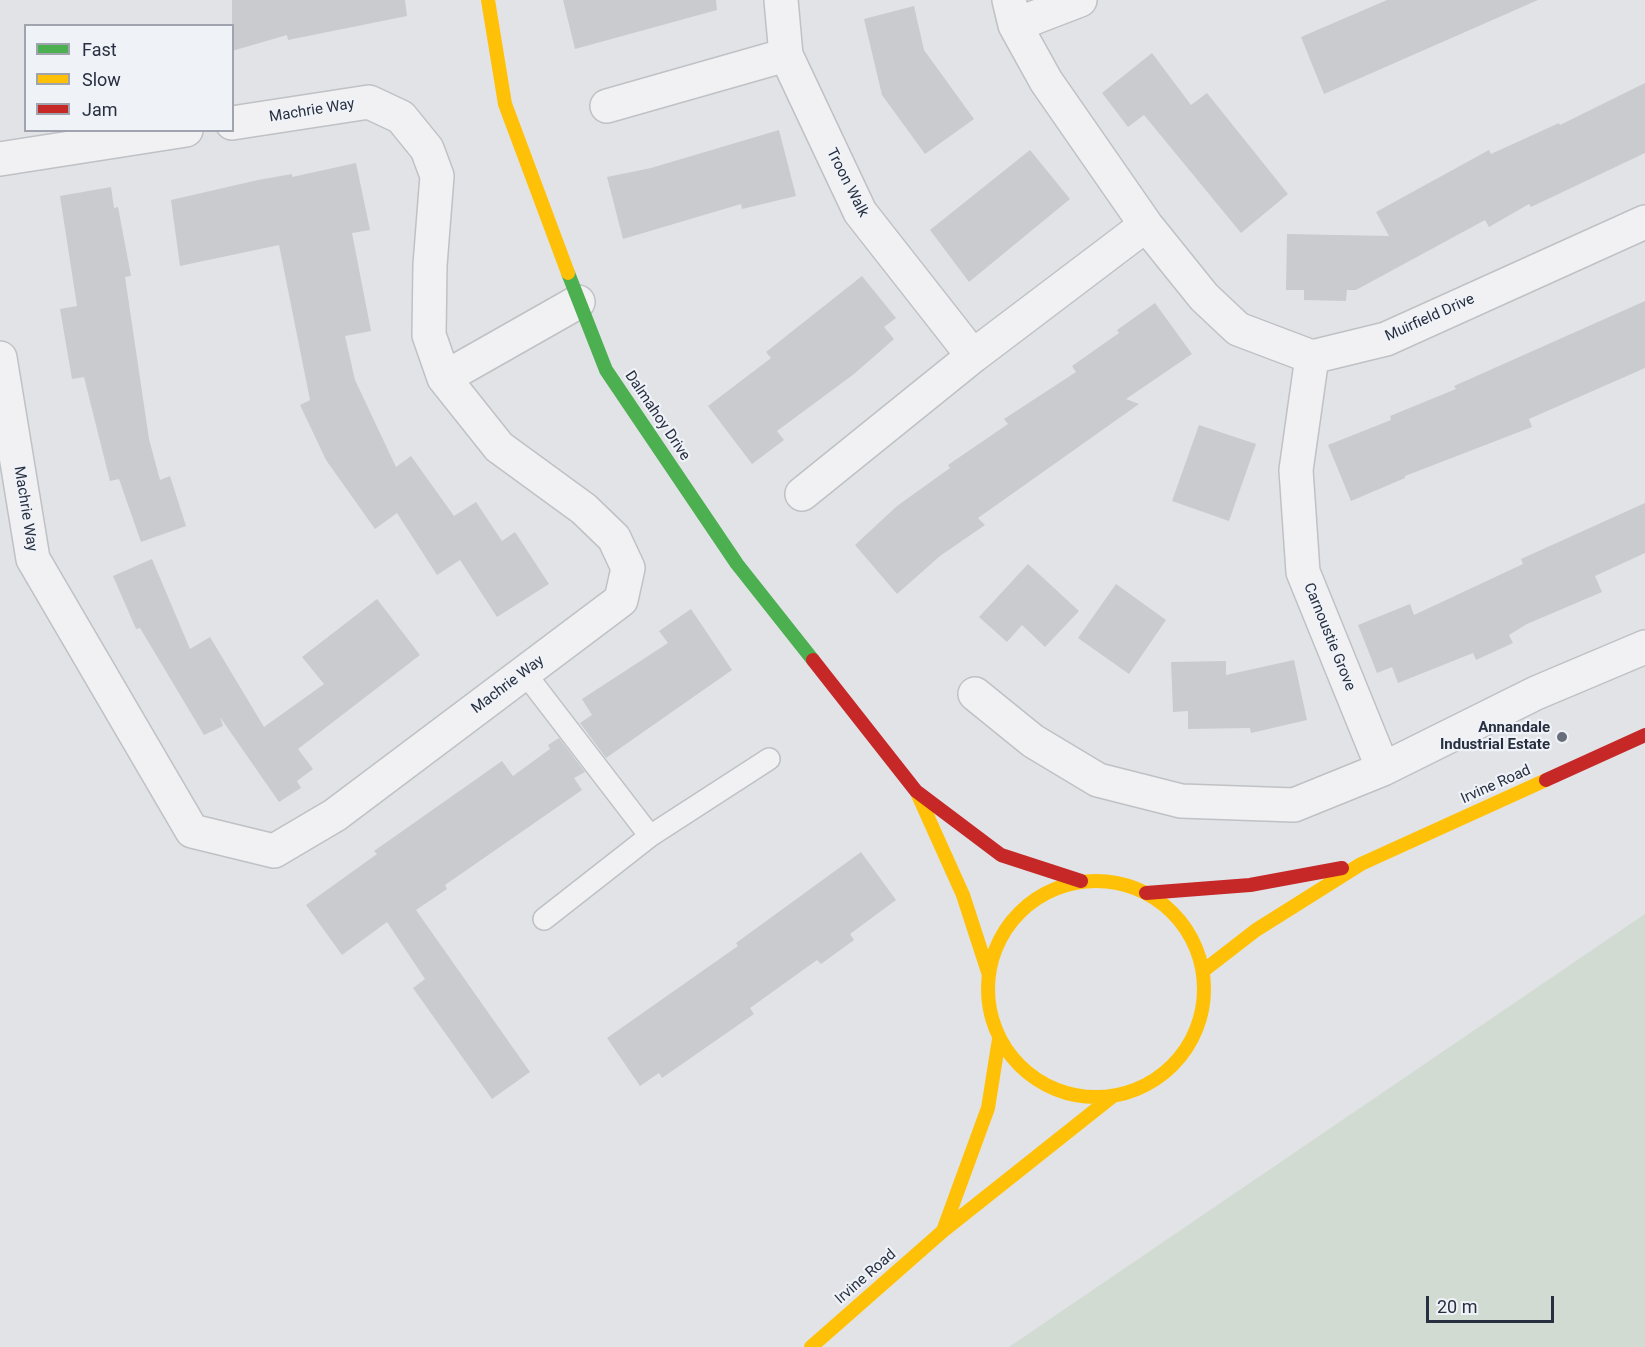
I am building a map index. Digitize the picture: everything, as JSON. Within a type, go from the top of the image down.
[{"type":"main road","name":"Dalmahoy Drive","points":[[488,0],[505,104],[578,302],[606,370],[737,564],[916,791]]},
{"type":"main road","name":"Irvine Road","points":[[1361,864],[1645,735]]},
{"type":"main road","points":[[916,791],[1001,855],[1081,882],[1125,884],[1146,893],[1173,912],[1193,939],[1203,971],[1204,1006],[1193,1038],[1173,1066],[1146,1086],[1113,1096],[1079,1097],[1047,1086],[1019,1066],[999,1039],[988,1006],[988,972],[963,895],[916,791]]},
{"type":"main road","points":[[1146,893],[1250,885],[1361,864]]},
{"type":"main road","points":[[1203,971],[1256,930],[1361,864]]},
{"type":"main road","points":[[988,972],[999,939],[1020,911],[1048,892],[1081,882]]},
{"type":"main road","points":[[943,1231],[988,1108],[999,1039]]},
{"type":"main road","name":"Irvine Road","points":[[811,1347],[943,1231],[1113,1096]]},
{"type":"street","name":"Troon Walk","points":[[781,0],[786,55],[860,213],[973,356]]},
{"type":"street","points":[[1080,0],[1012,12],[1046,81],[1146,225],[1204,297],[1238,329],[1312,357]]},
{"type":"street","points":[[607,106],[786,55]]},
{"type":"street","name":"Machrie Way","points":[[0,358],[33,559],[192,831],[274,851],[335,815],[621,600],[628,568],[614,538],[584,509],[499,447],[444,378],[429,335],[430,265],[437,176],[427,149],[401,117],[369,102],[234,123]]},
{"type":"street","points":[[0,159],[173,132]]},
{"type":"street","name":"Muirfield Drive","points":[[1312,357],[1386,339],[1645,222]]},
{"type":"street","points":[[802,494],[973,356],[1146,225]]},
{"type":"street","points":[[444,378],[578,302]]},
{"type":"street","name":"Carnoustie Grove","points":[[1312,357],[1296,470],[1303,572],[1383,769]]},
{"type":"street","points":[[975,694],[1033,741],[1098,780],[1181,801],[1294,806],[1383,769],[1536,693],[1645,647]]},
{"type":"lane","points":[[524,672],[650,836]]},
{"type":"lane","points":[[544,919],[650,836],[769,759]]},
{"type":"shaded area","points":[[1645,914],[1645,1347],[1009,1347]]},
{"type":"building","points":[[232,0],[405,0],[407,16],[288,40],[287,35],[234,50],[234,24],[232,24]]},
{"type":"building","points":[[563,0],[716,0],[717,10],[575,49]]},
{"type":"building","points":[[1387,0],[1538,0],[1324,94],[1301,37]]},
{"type":"building","points":[[914,6],[924,50],[974,119],[925,154],[882,95],[864,19]]},
{"type":"building","points":[[1152,53],[1191,105],[1207,93],[1288,194],[1241,233],[1144,115],[1128,127],[1102,93]]},
{"type":"building","points":[[1645,83],[1645,153],[1531,207],[1529,204],[1489,227],[1485,220],[1356,290],[1347,290],[1346,301],[1304,300],[1304,290],[1286,290],[1287,234],[1389,236],[1376,212],[1489,150],[1491,154],[1559,123],[1560,125]]},
{"type":"building","points":[[779,130],[796,196],[742,209],[741,204],[623,239],[607,177],[651,168]]},
{"type":"building","points":[[1030,150],[1070,199],[969,282],[930,230]]},
{"type":"building","points":[[356,163],[370,230],[352,233],[371,331],[345,336],[355,380],[396,467],[411,456],[454,516],[476,502],[502,541],[515,532],[549,584],[497,617],[460,560],[437,575],[397,513],[375,529],[326,460],[300,405],[310,400],[279,245],[180,266],[171,200],[258,180],[292,174],[292,177]]},
{"type":"building","points":[[111,187],[114,208],[118,207],[131,276],[125,277],[149,439],[160,480],[170,476],[186,526],[141,542],[119,479],[110,481],[84,377],[72,379],[60,309],[77,306],[60,196]]},
{"type":"building","points":[[862,276],[896,318],[884,327],[894,339],[854,374],[777,431],[784,440],[752,464],[708,406],[771,358],[766,352]]},
{"type":"building","points":[[1645,301],[1645,368],[1529,419],[1532,427],[1405,476],[1405,478],[1351,501],[1328,445],[1391,420],[1390,416],[1456,389],[1454,386]]},
{"type":"building","points":[[1155,303],[1192,354],[1126,399],[1139,404],[978,518],[985,525],[940,556],[897,594],[855,545],[897,506],[950,468],[948,465],[1008,424],[1004,419],[1076,372],[1072,366],[1119,333],[1117,330]]},
{"type":"building","points":[[1199,425],[1256,444],[1229,521],[1172,501]]},
{"type":"building","points":[[1645,503],[1645,553],[1595,576],[1602,592],[1527,624],[1509,635],[1513,643],[1476,660],[1473,653],[1398,683],[1392,667],[1377,673],[1358,625],[1410,604],[1414,615],[1523,564],[1521,559]]},
{"type":"building","points":[[152,559],[190,649],[210,637],[264,727],[324,684],[302,657],[377,599],[420,655],[298,749],[313,769],[297,781],[301,788],[279,802],[220,717],[223,726],[204,735],[140,628],[136,629],[113,576]]},
{"type":"building","points":[[1028,564],[1079,611],[1045,647],[1022,625],[1007,642],[979,617]]},
{"type":"building","points":[[1116,584],[1166,620],[1129,674],[1078,638]]},
{"type":"building","points":[[691,609],[732,670],[606,758],[580,723],[592,715],[582,699],[668,643],[659,631]]},
{"type":"building","points":[[1294,660],[1307,720],[1251,733],[1250,728],[1188,729],[1188,711],[1173,712],[1171,662],[1226,661],[1226,675]]},
{"type":"building","points":[[559,738],[585,772],[574,778],[582,790],[445,885],[447,889],[416,910],[530,1072],[492,1099],[413,988],[425,979],[387,922],[342,955],[306,905],[377,854],[374,851],[502,761],[513,776],[550,749],[548,745]]},
{"type":"building","points":[[861,852],[896,900],[850,934],[854,940],[821,964],[817,960],[750,1008],[754,1014],[662,1078],[659,1073],[640,1086],[607,1038],[738,946],[736,943]]},
{"type":"traffic: fast","points":[[568,273],[606,370],[737,564],[813,660]]},
{"type":"traffic: slow","points":[[488,0],[505,104],[568,273]]},
{"type":"traffic: slow","points":[[1203,971],[1256,930],[1361,864],[1546,780]]},
{"type":"traffic: slow","points":[[918,795],[963,895],[988,972]]},
{"type":"traffic: slow","points":[[1096,881],[1117,883],[1137,889],[1156,899],[1179,920],[1196,948],[1202,968],[1204,989],[1202,1010],[1196,1030],[1186,1049],[1165,1072],[1137,1089],[1117,1095],[1096,1097],[1075,1095],[1055,1089],[1036,1079],[1013,1058],[996,1030],[990,1010],[988,989],[990,968],[996,948],[1006,929],[1027,906],[1055,889],[1075,883],[1096,881]]},
{"type":"traffic: slow","points":[[943,1231],[988,1108],[999,1039]]},
{"type":"traffic: slow","points":[[811,1347],[943,1231],[1113,1096]]},
{"type":"traffic: jam","points":[[813,660],[916,791],[1001,855],[1081,881]]},
{"type":"traffic: jam","points":[[1546,780],[1645,735]]},
{"type":"traffic: jam","points":[[1146,893],[1250,885],[1342,868]]},
{"type":"place","name":"Annandale Industrial Estate","points":[[1562,737]]}]
